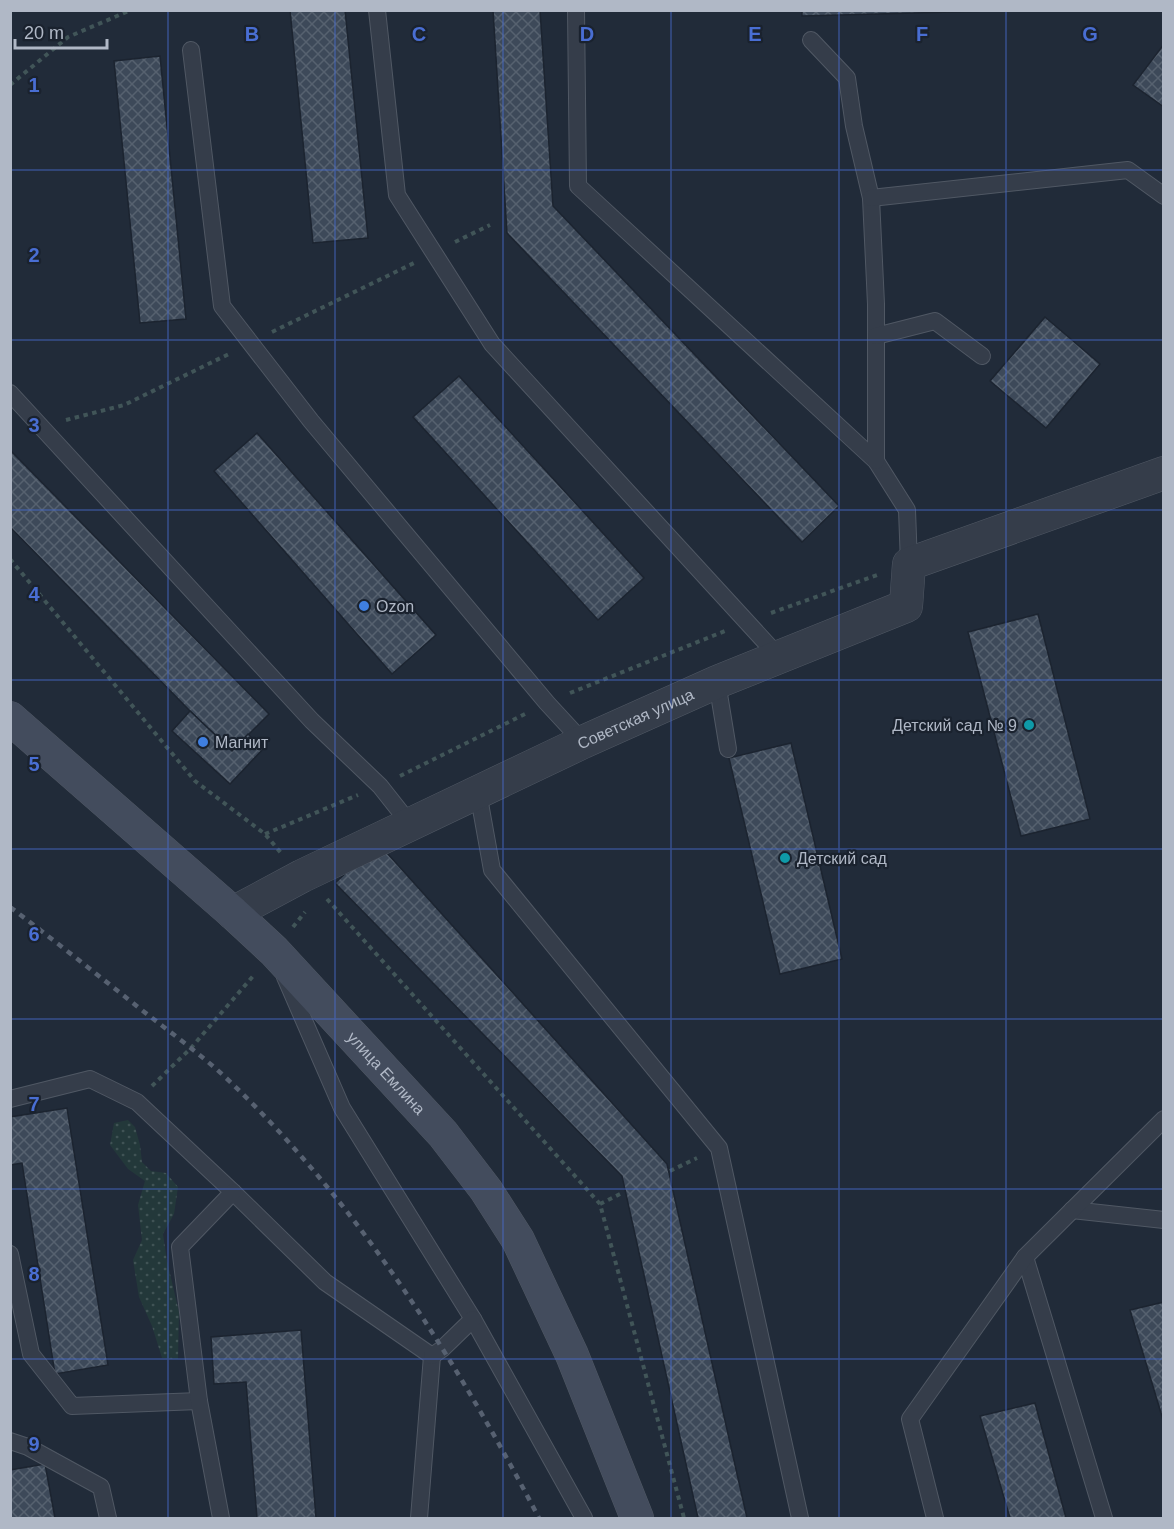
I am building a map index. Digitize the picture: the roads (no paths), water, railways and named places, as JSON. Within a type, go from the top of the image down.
[{"type":"street","points":[[909,564],[1164,473]]},
{"type":"street","name":"Советская улица","points":[[233,914],[311,884],[410,824],[583,742],[717,682],[906,606],[909,564]]},
{"type":"street","name":"улица Емлина","points":[[10,718],[274,951],[443,1134],[486,1190],[518,1240],[572,1355],[637,1518]]},
{"type":"lane","points":[[377,10],[397,195],[492,344],[779,657]]},
{"type":"lane","name":"Советская улица","points":[[576,10],[578,186],[876,461],[908,510],[909,564]]},
{"type":"lane","points":[[811,40],[847,78],[854,126],[871,198],[876,304],[876,461]]},
{"type":"lane","points":[[191,50],[222,306],[311,421],[583,742]]},
{"type":"lane","points":[[871,198],[1128,170],[1164,196]]},
{"type":"lane","points":[[876,336],[935,321],[982,356]]},
{"type":"lane","points":[[10,393],[312,721],[380,786],[410,824]]},
{"type":"lane","points":[[717,682],[728,749]]},
{"type":"lane","points":[[478,792],[492,870],[719,1148],[800,1518]]},
{"type":"lane","points":[[274,951],[342,1108],[473,1318],[584,1518]]},
{"type":"lane","points":[[10,1099],[90,1078],[136,1102],[325,1282],[432,1356]]},
{"type":"lane","points":[[935,1518],[910,1419],[1025,1257],[1164,1119]]},
{"type":"lane","points":[[220,1518],[199,1401],[180,1247],[233,1192]]},
{"type":"lane","points":[[1072,1210],[1164,1220]]},
{"type":"lane","points":[[10,1254],[31,1354],[72,1406],[199,1401]]},
{"type":"lane","points":[[1025,1257],[1104,1518]]},
{"type":"lane","points":[[432,1356],[473,1318]]},
{"type":"lane","points":[[419,1518],[432,1356]]},
{"type":"lane","points":[[10,1442],[28,1447],[101,1487],[108,1518]]},
{"type":"railway","points":[[10,907],[214,1067],[272,1124],[318,1175],[400,1284],[437,1341],[473,1399],[539,1518]]},
{"type":"place","name":"Ozon","points":[[364,606]]},
{"type":"place","name":"Детский сад № 9","points":[[1029,725]]},
{"type":"place","name":"Магнит","points":[[203,742]]},
{"type":"place","name":"Детский сад","points":[[785,858]]}]
